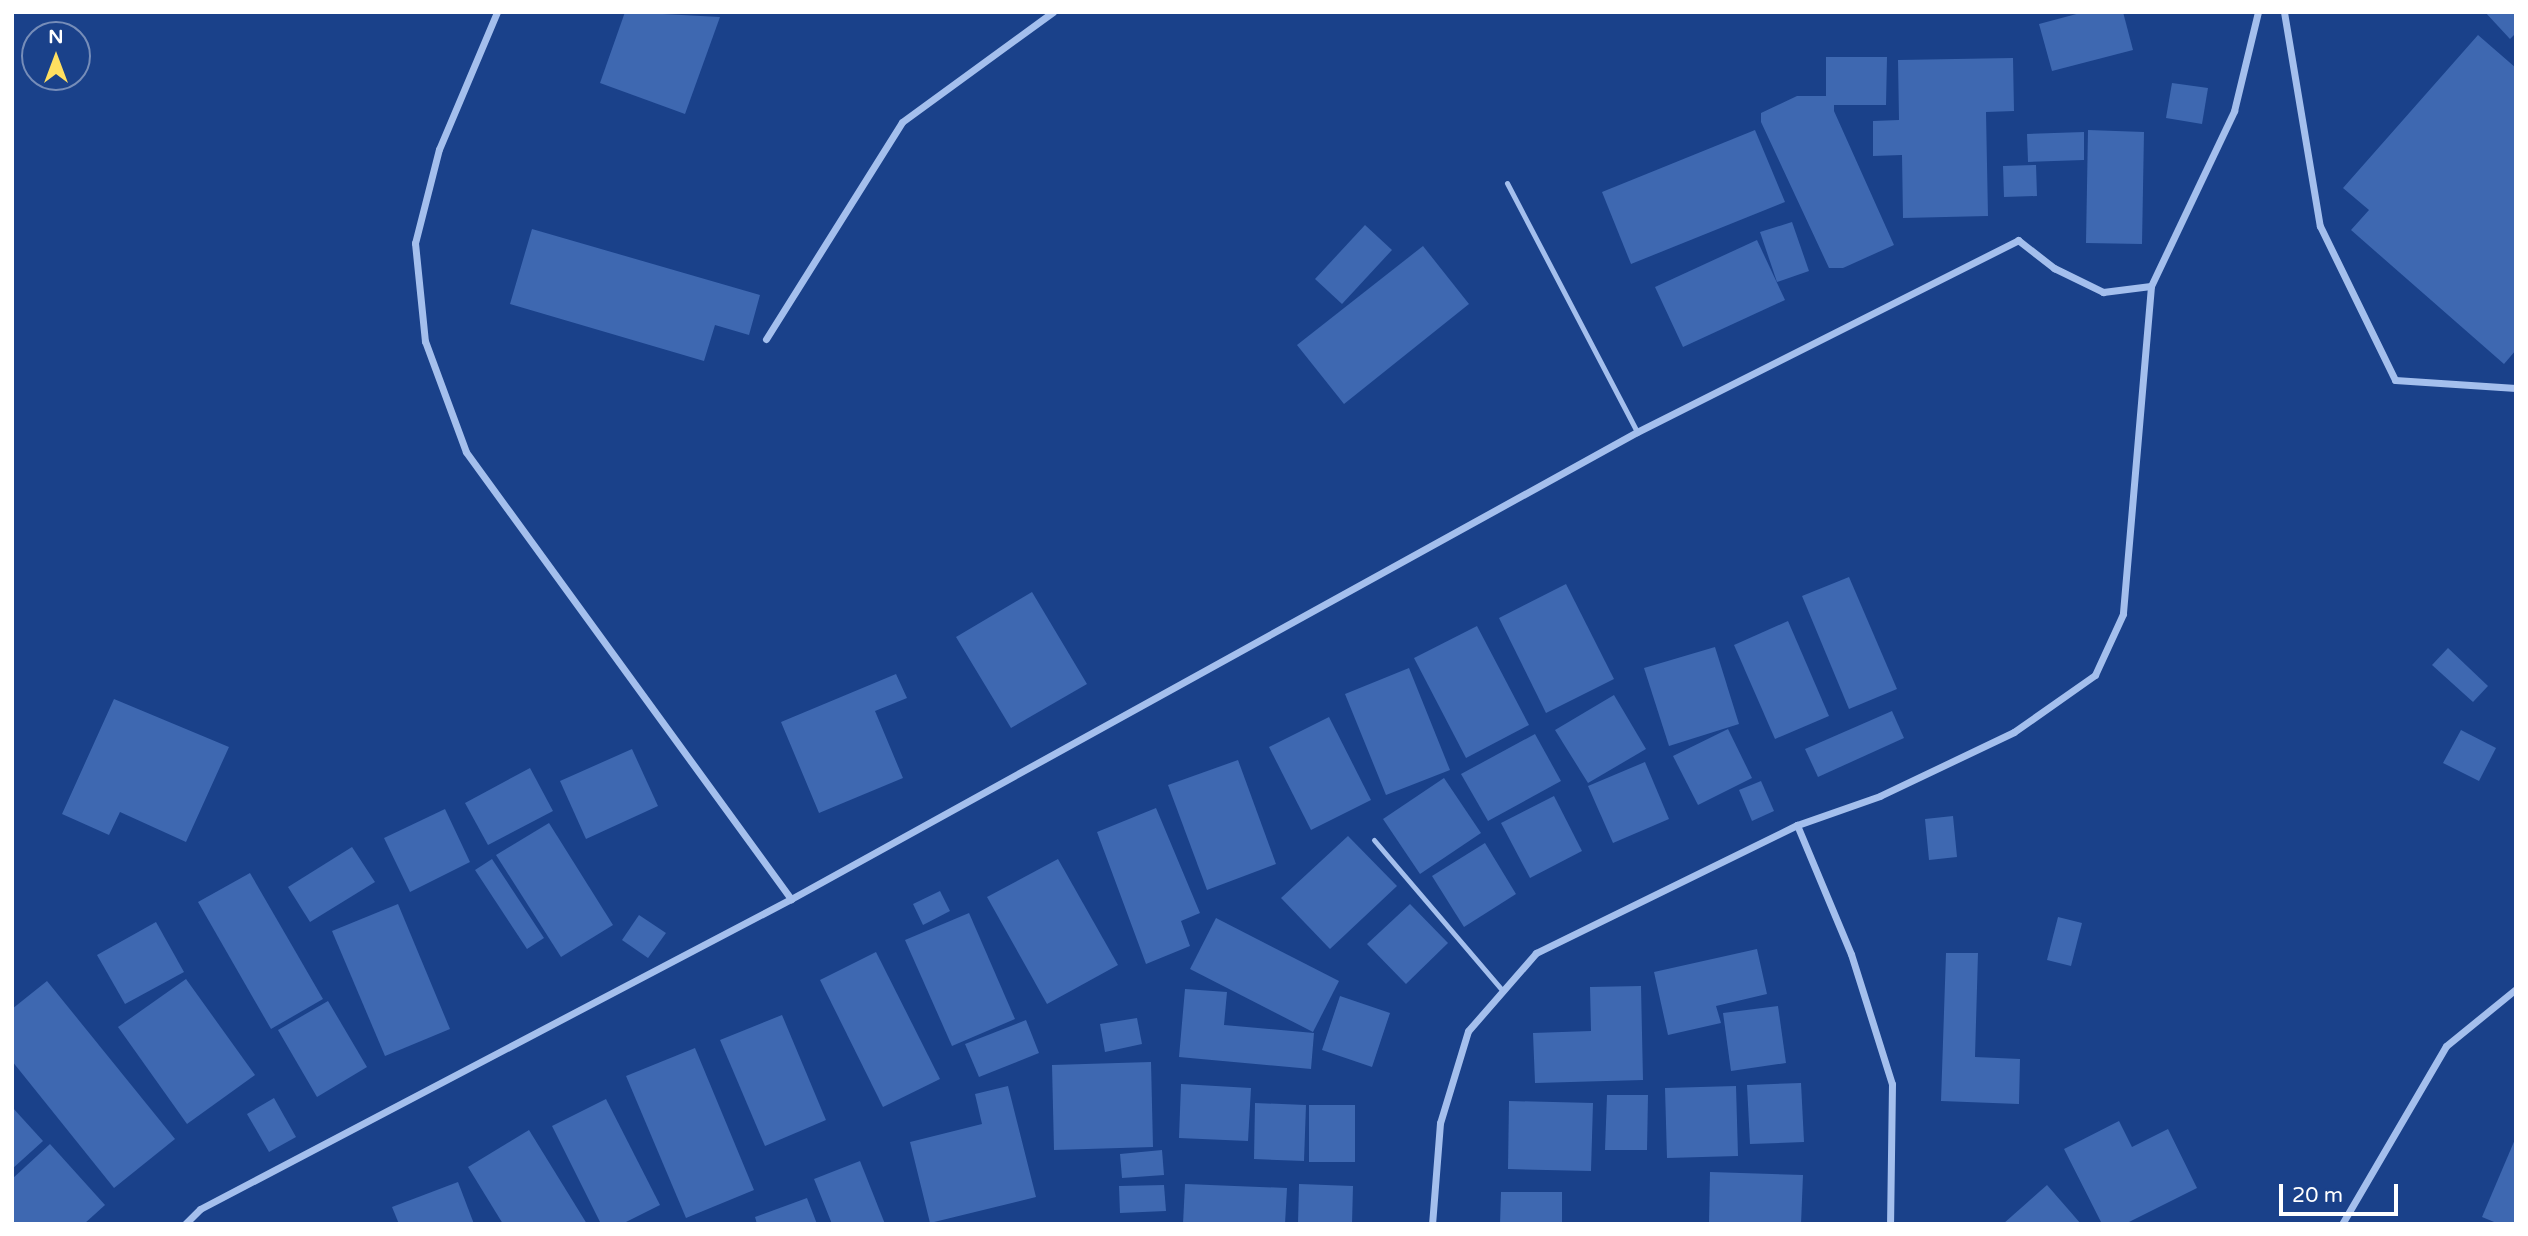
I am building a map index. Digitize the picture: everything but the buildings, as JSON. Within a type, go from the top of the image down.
[{"type":"street","points":[[498,12],[439,149],[415,243],[425,341],[466,452],[791,899]]},
{"type":"street","points":[[766,339],[902,122],[1053,12]]},
{"type":"street","points":[[1432,1224],[1440,1123],[1468,1031],[1536,953],[1797,824],[1880,796],[2014,732],[2095,675],[2123,614],[2151,286],[2234,111],[2258,12]]},
{"type":"street","points":[[2284,12],[2320,226],[2395,380],[2516,388]]},
{"type":"street","points":[[185,1224],[200,1209],[791,899],[1637,432],[2018,240],[2054,268],[2103,292],[2151,286]]},
{"type":"street","points":[[1797,824],[1851,954],[1892,1084],[1890,1224]]},
{"type":"street","points":[[2342,1224],[2446,1046],[2516,989]]},
{"type":"lane","points":[[1507,183],[1637,432]]},
{"type":"lane","points":[[1374,839],[1503,991]]}]
